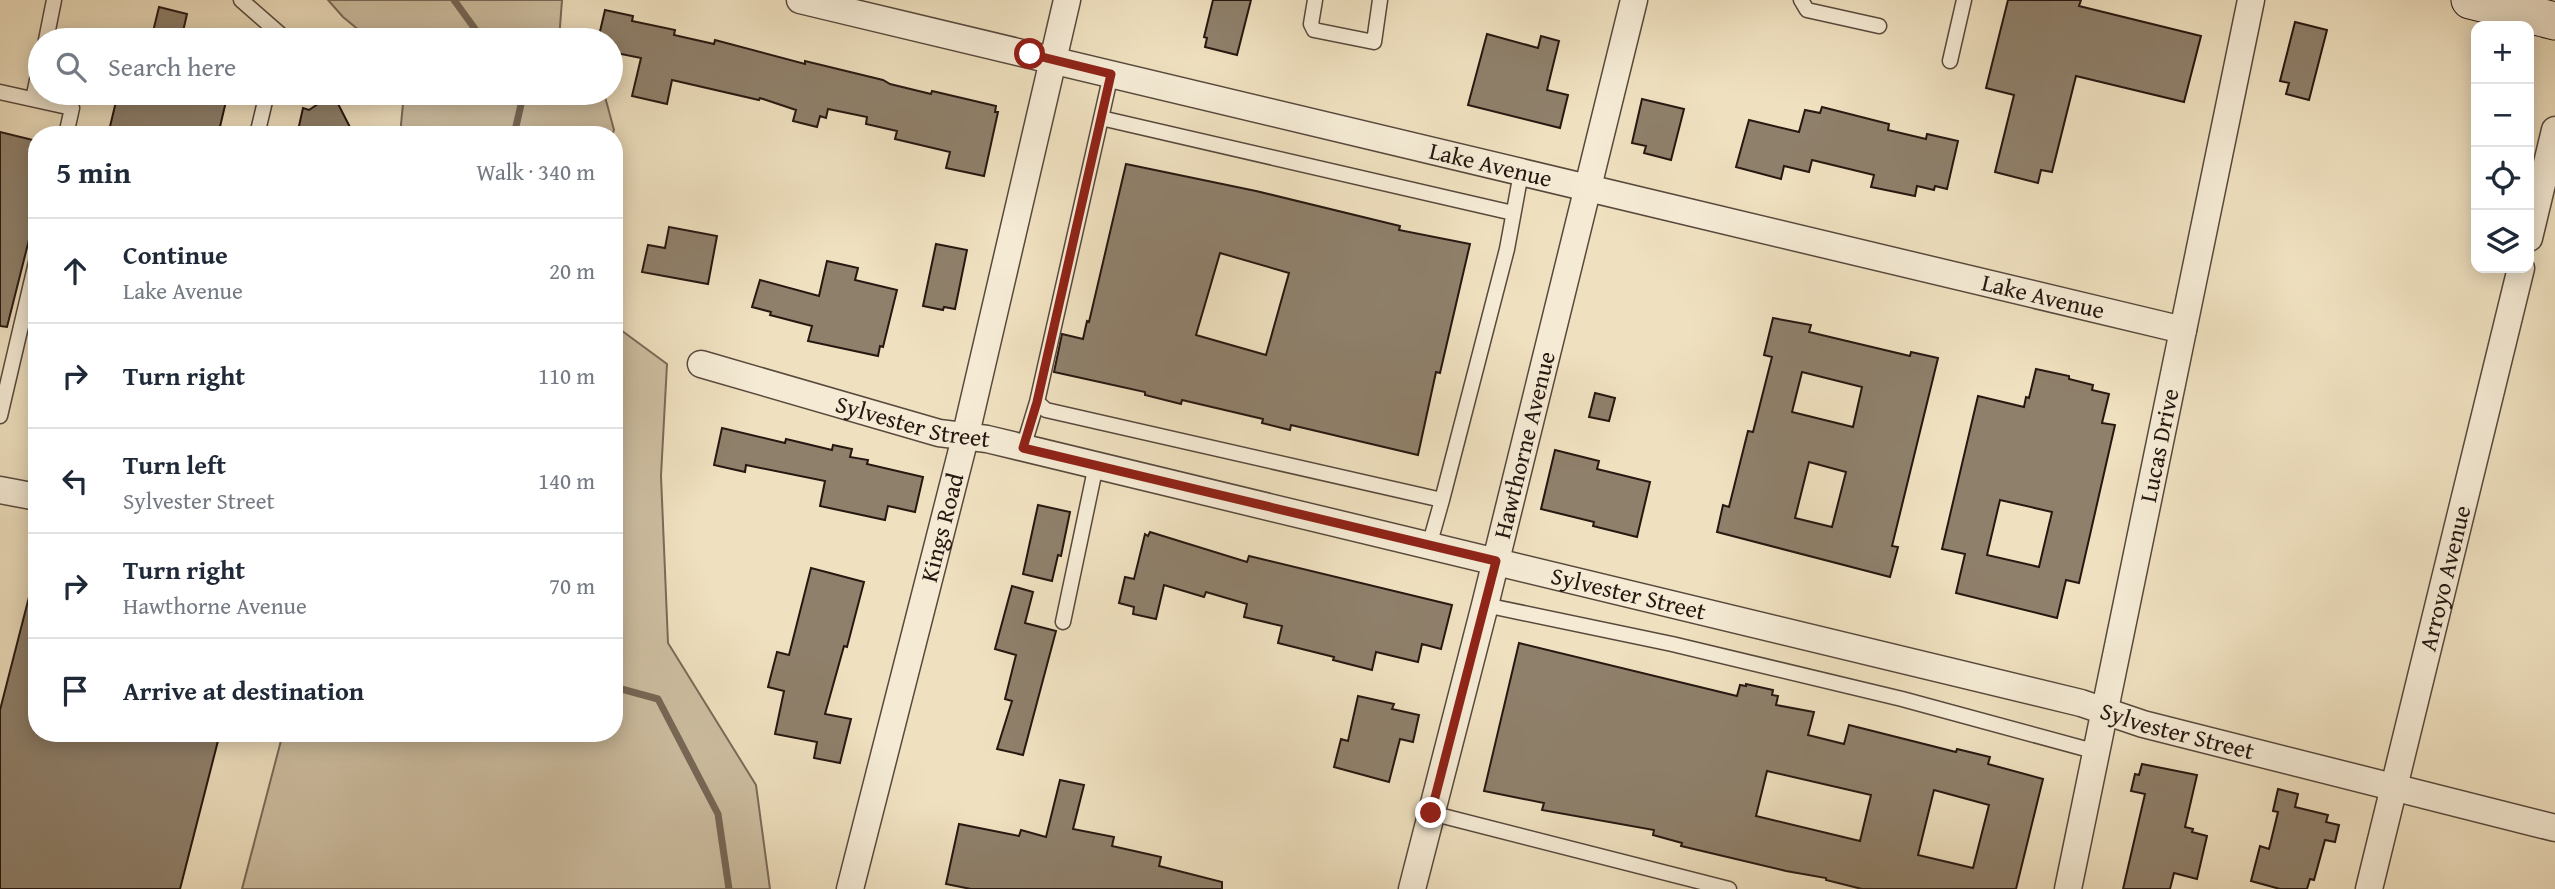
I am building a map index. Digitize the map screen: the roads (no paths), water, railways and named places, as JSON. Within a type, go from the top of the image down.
[{"type":"main road","points":[[2470,0],[2555,21]]},
{"type":"street","name":"Lake Avenue","points":[[800,0],[2183,330]]},
{"type":"street","name":"Kings Road","points":[[850,889],[965,438],[1067,0]]},
{"type":"street","name":"Hawthorne Avenue","points":[[1412,889],[1634,0]]},
{"type":"street","name":"Lucas Drive","points":[[2068,889],[2251,0]]},
{"type":"street","points":[[2534,223],[2549,179],[2555,130]]},
{"type":"street","name":"Arroyo Avenue","points":[[2369,889],[2520,273]]},
{"type":"street","name":"Sylvester Street","points":[[701,363],[939,433],[987,439],[1496,561],[2104,710],[2143,724],[2555,828]]},
{"type":"street","points":[[0,490],[28,495]]},
{"type":"lane","points":[[48,28],[54,0]]},
{"type":"lane","points":[[241,0],[274,28]]},
{"type":"lane","points":[[1315,0],[1311,24],[1314,30],[1374,42],[1380,0]]},
{"type":"lane","points":[[1801,0],[1807,10],[1879,26]]},
{"type":"lane","points":[[1950,61],[1964,0]]},
{"type":"lane","points":[[1023,448],[1037,402],[1111,74]]},
{"type":"lane","points":[[0,92],[28,98]]},
{"type":"lane","points":[[59,105],[72,108],[68,126]]},
{"type":"lane","points":[[259,126],[264,105]]},
{"type":"lane","points":[[1101,118],[1513,213]]},
{"type":"lane","points":[[1429,546],[1507,249],[1521,173]]},
{"type":"lane","points":[[0,416],[28,296]]},
{"type":"lane","points":[[1037,402],[1046,410],[1442,500]]},
{"type":"lane","points":[[1063,622],[1096,465]]},
{"type":"lane","points":[[1485,605],[1684,647],[1902,699],[2096,752]]},
{"type":"lane","points":[[1431,813],[1729,889]]},
{"type":"waterway","points":[[454,0],[474,28]]},
{"type":"waterway","points":[[516,126],[521,105]]},
{"type":"waterway","points":[[623,689],[658,699],[718,814],[729,889]]}]
